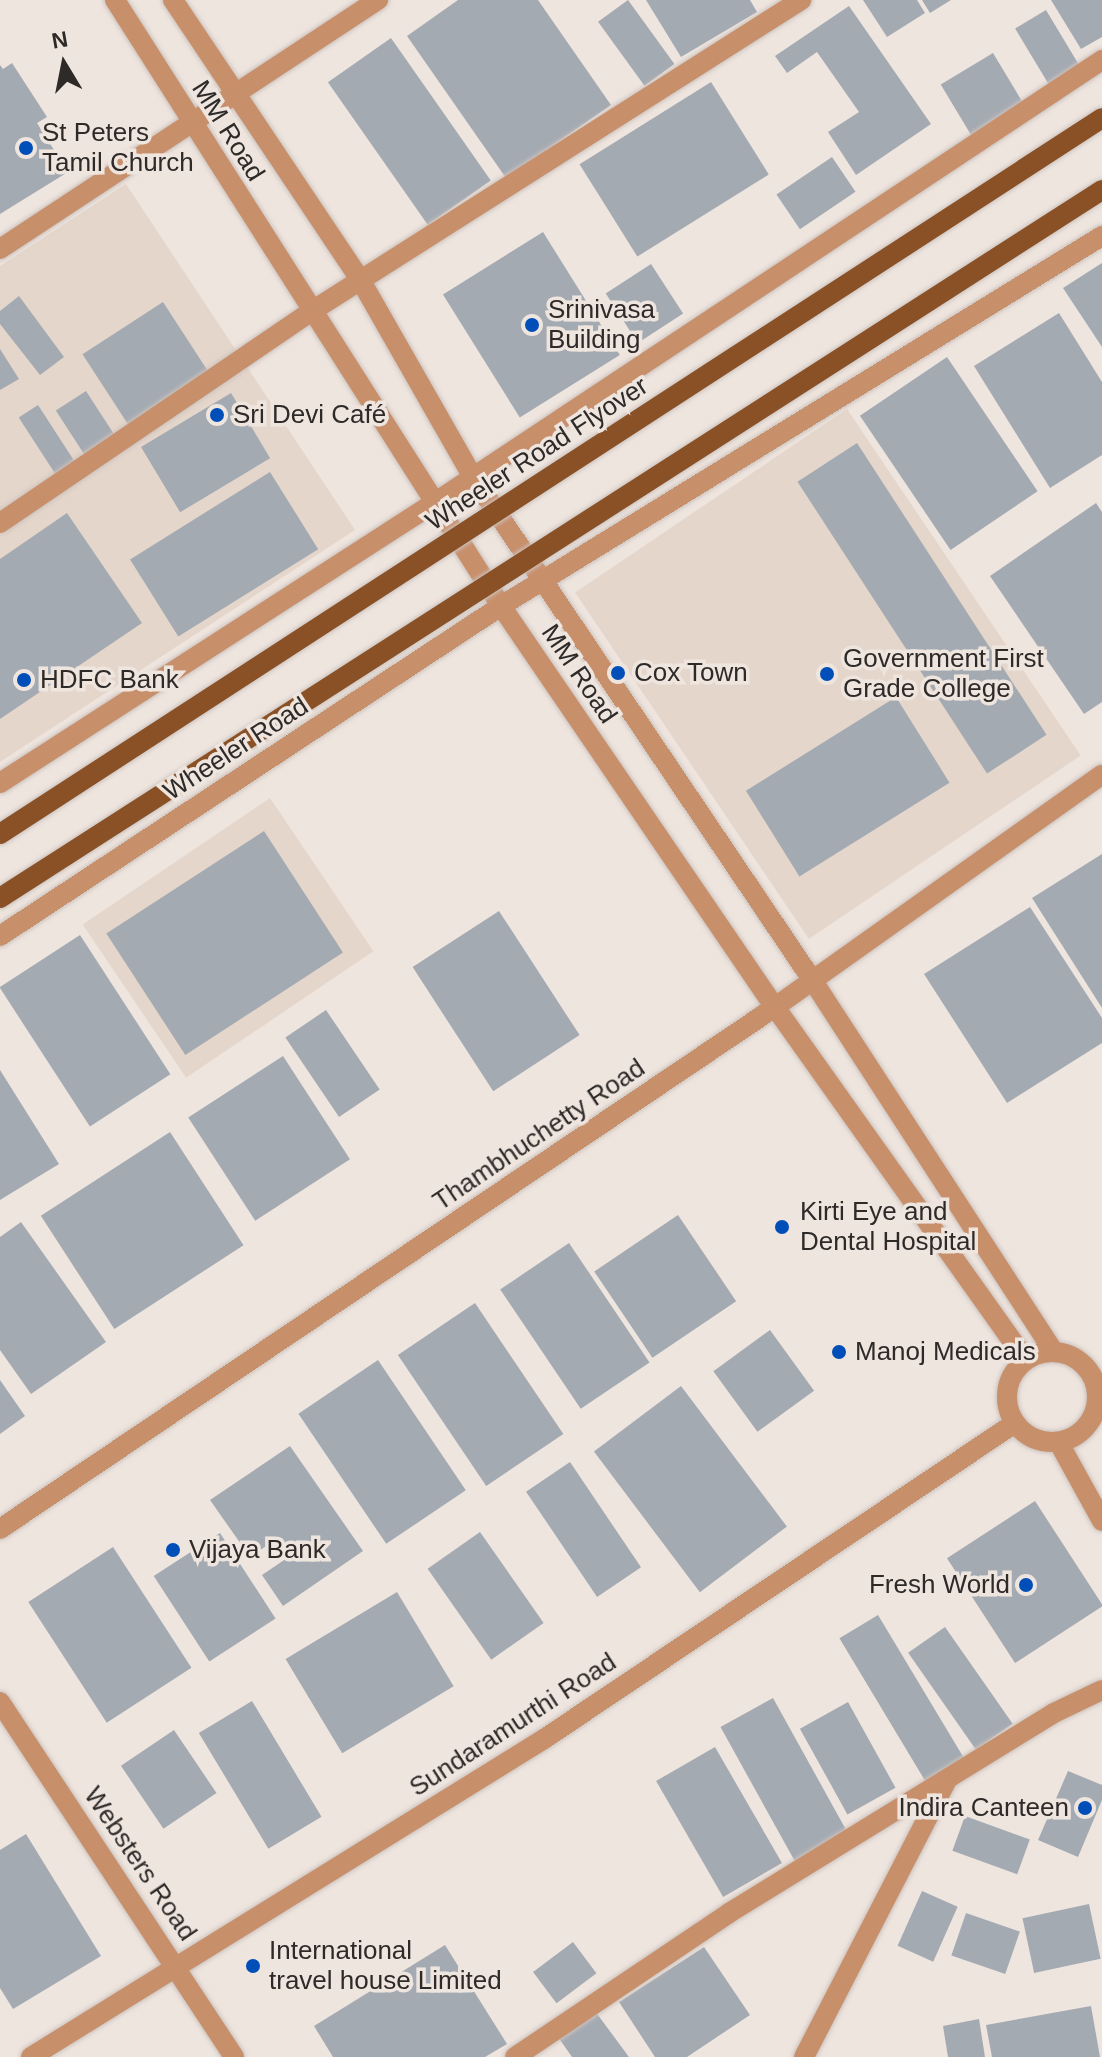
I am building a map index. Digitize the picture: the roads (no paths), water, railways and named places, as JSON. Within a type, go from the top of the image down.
[{"type":"main road","name":"Wheeler Road Flyover","points":[[0,834],[1102,118]]},
{"type":"main road","points":[[0,898],[1102,190]]},
{"type":"street","name":"MM Road","points":[[115,0],[501,606],[775,1007],[1026,1360]]},
{"type":"street","name":"MM Road","points":[[173,0],[361,281],[473,477],[813,981],[1054,1352]]},
{"type":"street","points":[[0,249],[378,0]]},
{"type":"street","points":[[0,523],[312,311],[801,0]]},
{"type":"street","points":[[0,783],[434,503],[1102,60]]},
{"type":"street","name":"Wheeler Road","points":[[0,936],[501,606],[1102,236]]},
{"type":"street","name":"Thambhuchetty Road","points":[[0,1529],[813,981],[1102,775]]},
{"type":"street","points":[[1054,1352],[1096,1367],[1099,1395],[1097,1421],[1072,1439],[1059,1443],[1034,1439],[1015,1423],[1007,1397],[1015,1371],[1026,1360],[1054,1352]]},
{"type":"street","name":"Sundaramurthi Road","points":[[31,2057],[544,1739],[1015,1423]]},
{"type":"street","points":[[1059,1443],[1102,1521]]},
{"type":"street","points":[[515,2057],[729,1913],[1054,1713],[1102,1690]]},
{"type":"street","name":"Websters Road","points":[[0,1702],[178,1966],[234,2057]]},
{"type":"street","points":[[804,2057],[947,1780]]},
{"type":"place","name":"St Peters Tamil Church","points":[[26,148]]},
{"type":"place","name":"Srinivasa Building","points":[[532,325]]},
{"type":"place","name":"Sri Devi Café","points":[[217,415]]},
{"type":"place","name":"Cox Town","points":[[618,673]]},
{"type":"place","name":"Government First Grade College","points":[[827,674]]},
{"type":"place","name":"HDFC Bank","points":[[24,680]]},
{"type":"place","name":"Kirti Eye and Dental Hospital","points":[[782,1227]]},
{"type":"place","name":"Manoj Medicals","points":[[839,1352]]},
{"type":"place","name":"Vijaya Bank","points":[[173,1550]]},
{"type":"place","name":"Fresh World","points":[[1026,1585]]},
{"type":"place","name":"Indira Canteen","points":[[1085,1808]]},
{"type":"place","name":"International travel house Limited","points":[[253,1966]]}]
